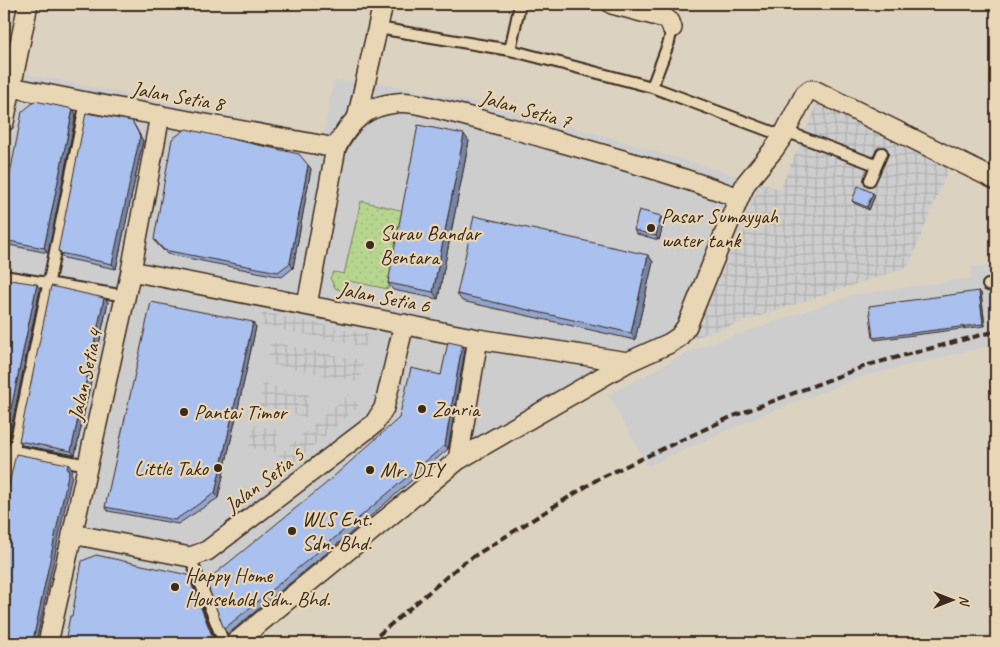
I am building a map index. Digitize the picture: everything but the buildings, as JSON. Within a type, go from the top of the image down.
[{"type":"street","points":[[4,122],[28,4]]},
{"type":"street","points":[[357,119],[383,4]]},
{"type":"street","points":[[612,4],[665,18],[670,22],[672,28]]},
{"type":"street","name":"Jalan Setia 8","points":[[11,87],[336,148]]},
{"type":"street","points":[[236,643],[458,460],[628,362],[679,337],[686,326],[746,183],[774,149],[784,134],[804,94],[810,90],[814,90],[996,180]]},
{"type":"street","name":"Jalan Setia 7","points":[[307,305],[336,148],[348,126],[369,110],[385,104],[398,102],[415,104],[464,114],[669,173],[739,198]]},
{"type":"street","name":"Jalan Setia 4","points":[[48,643],[132,271],[160,115]]},
{"type":"street","name":"Jalan Setia 6","points":[[132,271],[478,339],[628,362]]},
{"type":"street","name":"Jalan Setia 5","points":[[190,557],[207,551],[374,424],[384,408],[404,324]]},
{"type":"street","points":[[458,460],[478,339]]},
{"type":"street","points":[[72,534],[190,557]]},
{"type":"lane","points":[[510,50],[520,4]]},
{"type":"lane","points":[[378,28],[510,50],[652,88],[876,164]]},
{"type":"lane","points":[[652,88],[669,42],[672,28]]},
{"type":"lane","points":[[4,498],[9,450],[48,284],[86,102]]},
{"type":"lane","points":[[870,180],[882,153]]},
{"type":"lane","points":[[4,276],[126,296]]},
{"type":"lane","points":[[9,450],[88,465]]},
{"type":"lane","points":[[190,557],[224,643]]},
{"type":"shaded area","points":[[4,69],[323,135],[334,81],[382,83],[523,112],[761,183],[693,338],[624,375],[467,465],[350,557],[250,643],[4,643]]},
{"type":"shaded area","points":[[818,102],[951,162],[908,267],[693,338],[761,183],[780,189]]},
{"type":"shaded area","points":[[996,264],[996,344],[861,377],[762,415],[648,466],[608,395],[693,350],[853,295],[972,278],[972,267]]},
{"type":"shaded area","points":[[262,312],[368,334],[365,347],[260,325]]},
{"type":"shaded area","points":[[271,342],[364,361],[360,383],[266,363]]},
{"type":"shaded area","points":[[263,384],[310,395],[306,417],[258,406]]},
{"type":"shaded area","points":[[349,394],[359,406],[288,467],[278,456]]},
{"type":"shaded area","points":[[254,425],[280,430],[275,453],[249,447]]},
{"type":"green space","points":[[361,201],[404,211],[388,289],[349,281],[345,292],[335,288],[330,278],[334,272],[344,274]]},
{"type":"railway","points":[[369,643],[463,563],[598,479],[731,417],[868,365],[996,331]]},
{"type":"place","name":"Pasar Sumayyah water tank","points":[[651,228]]},
{"type":"place","name":"Surau Bandar Bentara","points":[[370,245]]},
{"type":"place","name":"Zonria","points":[[422,409]]},
{"type":"place","name":"Pantai Timor","points":[[184,412]]},
{"type":"place","name":"Little Tako","points":[[218,468]]},
{"type":"place","name":"Mr. DIY","points":[[370,470]]},
{"type":"place","name":"WLS Ent. Sdn. Bhd.","points":[[292,531]]},
{"type":"place","name":"Happy Home Household Sdn. Bhd.","points":[[175,587]]}]
